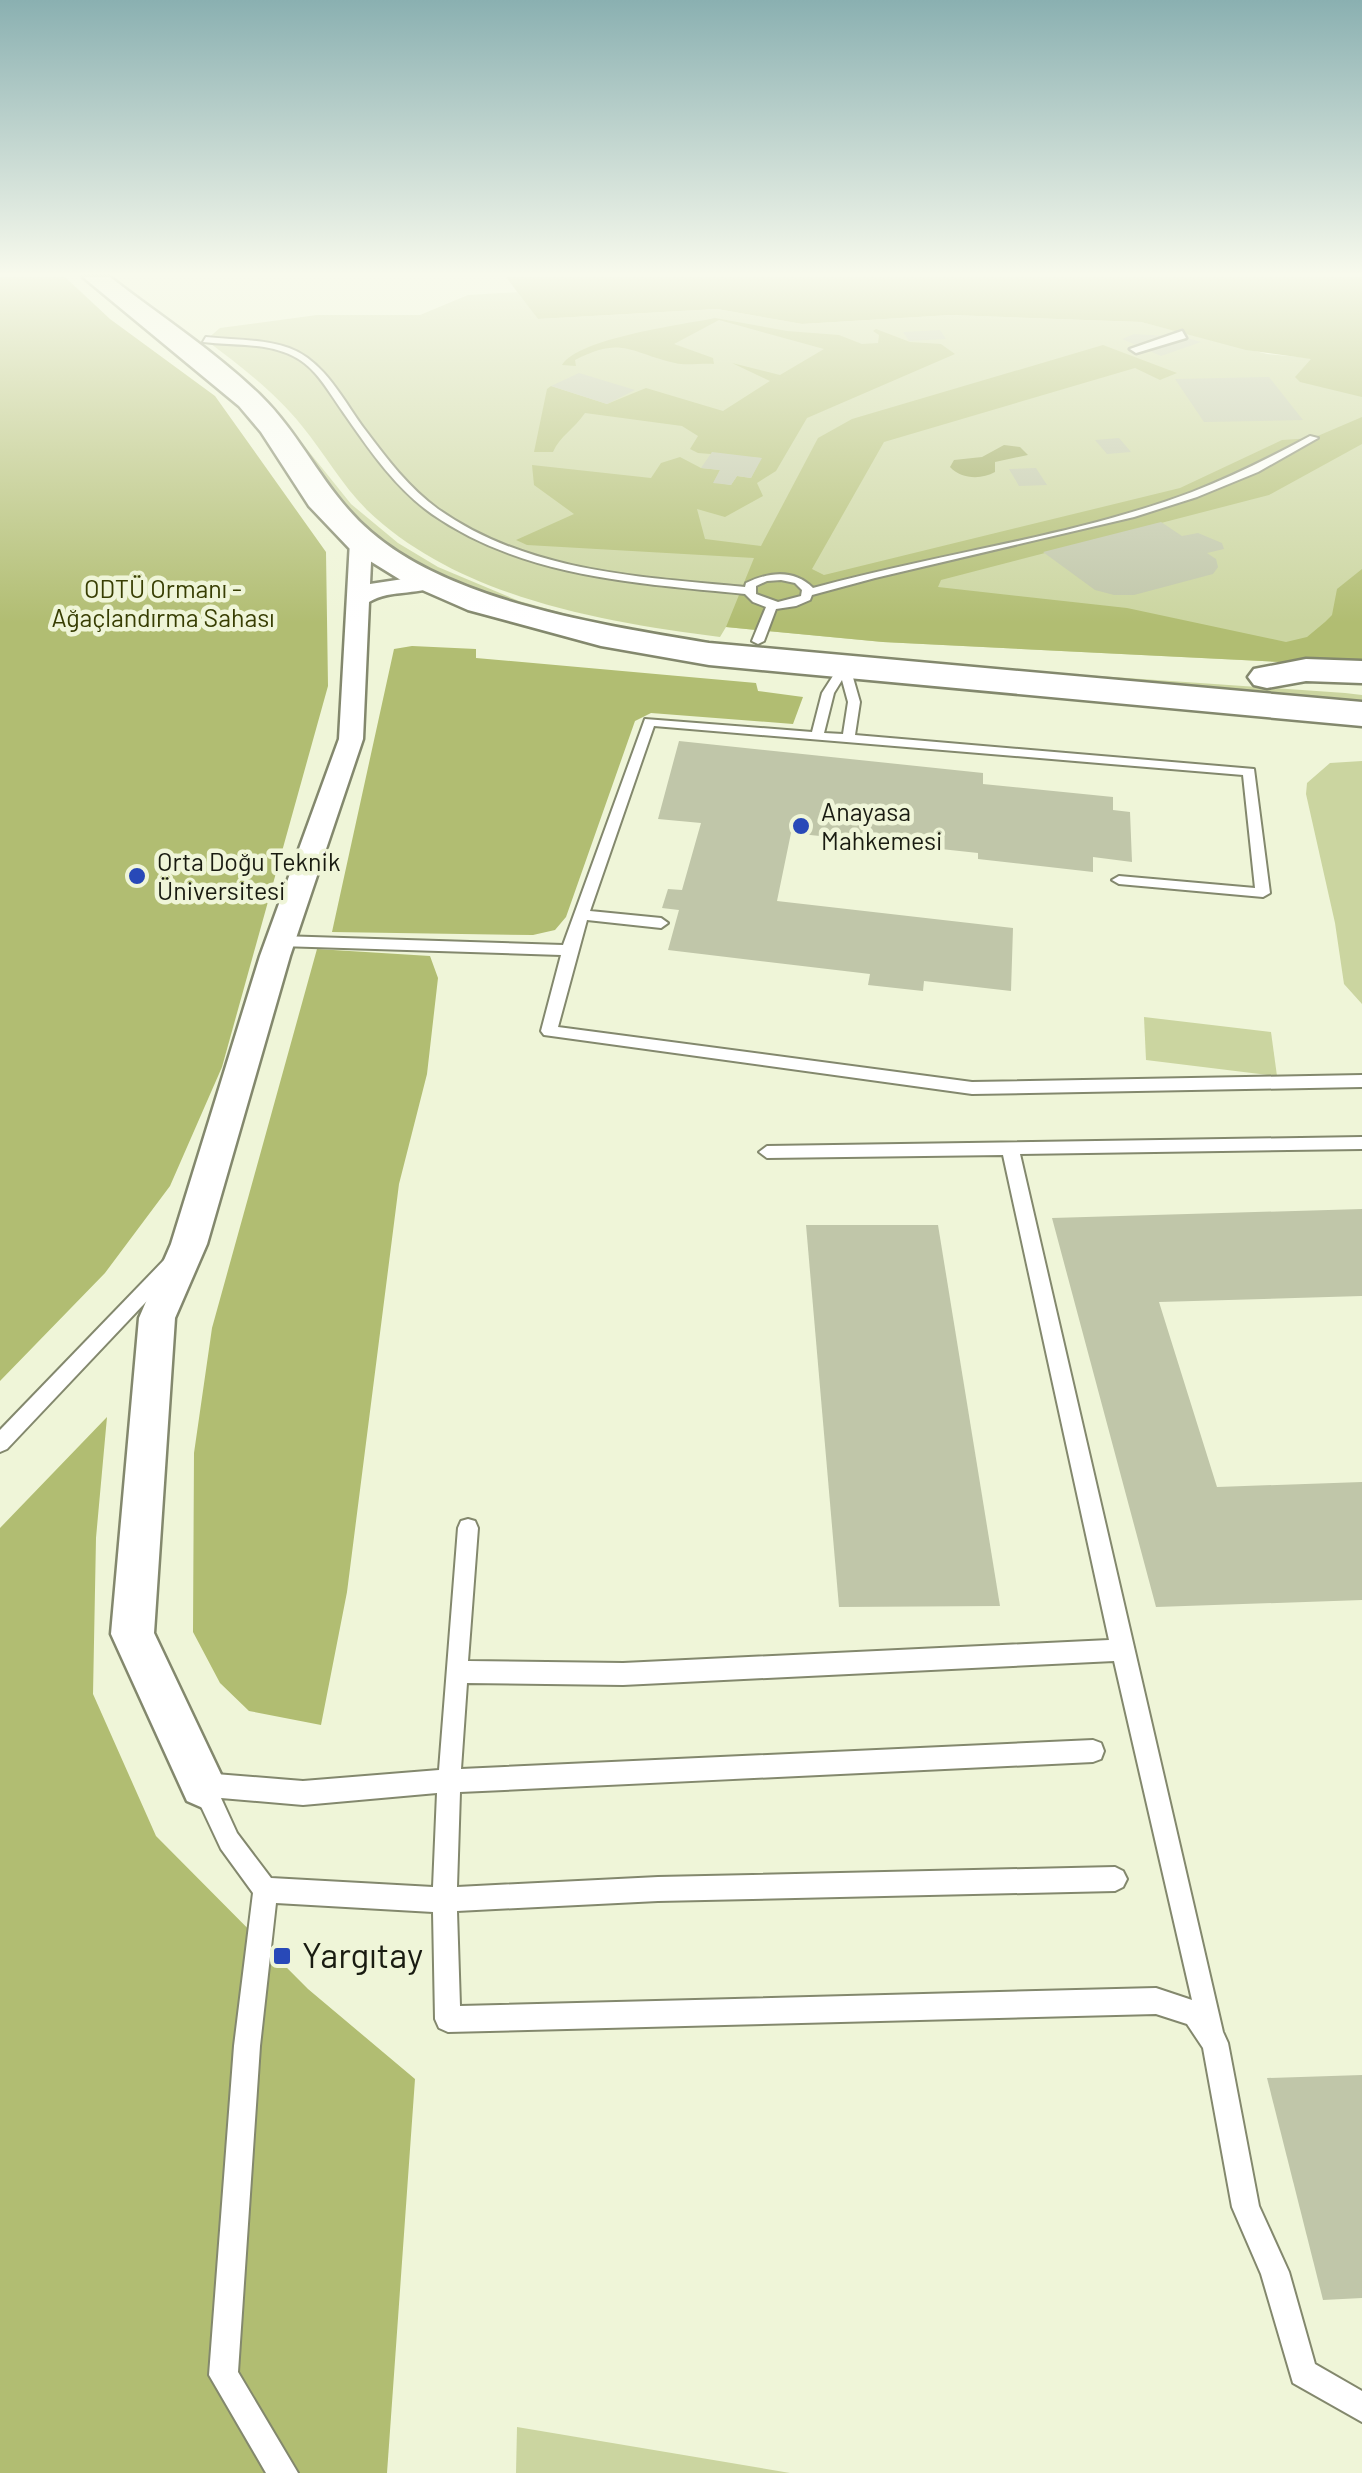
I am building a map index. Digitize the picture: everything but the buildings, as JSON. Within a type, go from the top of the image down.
[{"type":"main road","points":[[239,392],[273,427],[320,499],[361,541],[430,582],[507,612],[601,636],[709,654],[1267,676],[1362,686]]},
{"type":"main road","points":[[267,392],[288,410],[366,508],[429,555],[503,589],[551,605],[652,628],[758,641],[846,658],[1184,700],[1362,730]]},
{"type":"main road","points":[[1267,676],[1306,670],[1362,672]]},
{"type":"main road","points":[[1184,700],[1362,714]]},
{"type":"street","points":[[203,1785],[132,1634],[157,1318],[189,1244],[280,941],[352,739],[355,604],[361,541]]},
{"type":"street","points":[[355,604],[365,594],[380,588],[430,582]]},
{"type":"lane","points":[[331,392],[393,474],[414,494],[468,532],[502,550],[605,576],[749,591]]},
{"type":"lane","points":[[749,591],[755,600],[792,605],[808,591],[1172,504],[1236,481],[1313,438]]},
{"type":"lane","points":[[749,591],[756,581],[775,576],[798,580],[808,591]]},
{"type":"lane","points":[[758,641],[772,605]]},
{"type":"lane","points":[[817,736],[828,693],[846,658]]},
{"type":"lane","points":[[846,658],[854,702],[848,739]]},
{"type":"lane","points":[[1119,880],[1264,893],[1248,772],[649,722],[569,950],[549,1030],[972,1088],[1362,1081]]},
{"type":"lane","points":[[581,915],[661,923]]},
{"type":"lane","points":[[280,941],[569,950]]},
{"type":"lane","points":[[767,1152],[1362,1143]]},
{"type":"lane","points":[[1010,1149],[1215,2043],[1246,2207],[1275,2272],[1303,2373],[1362,2407]]},
{"type":"lane","points":[[0,1443],[189,1244]]},
{"type":"lane","points":[[468,1528],[447,1781],[443,1900],[448,2019],[1156,2001],[1195,2014],[1215,2043]]},
{"type":"lane","points":[[457,1672],[623,1674],[1122,1650]]},
{"type":"lane","points":[[283,2473],[223,2375],[247,2046],[265,1890],[229,1841],[203,1785],[303,1793],[447,1781],[1092,1751]]},
{"type":"lane","points":[[265,1890],[443,1900],[658,1888],[1114,1878]]},
{"type":"shaded area","points":[[244,392],[261,392],[351,504],[398,543],[438,567],[519,601],[595,622],[697,640],[837,656],[651,638],[523,610],[463,588],[408,561],[360,526]]},
{"type":"shaded area","points":[[270,392],[1362,392],[1362,666],[883,642],[726,627],[720,637],[580,613],[487,584],[403,540],[358,500]]},
{"type":"shaded area","points":[[1004,445],[1020,447],[1028,455],[995,462],[995,472],[984,476],[965,476],[950,467],[954,460],[982,457]]},
{"type":"shaded area","points":[[1084,675],[1345,693],[1362,695],[1362,703],[1086,681]]},
{"type":"shaded area","points":[[1362,761],[1362,1004],[1344,984],[1335,923],[1306,794],[1307,783],[1330,763]]},
{"type":"shaded area","points":[[1144,1017],[1271,1032],[1277,1076],[1146,1060]]},
{"type":"shaded area","points":[[517,2427],[790,2473],[516,2473]]},
{"type":"green space","name":"ODTÜ Ormanı - Ağaçlandırma Sahası","points":[[0,392],[210,392],[326,552],[328,686],[222,1067],[170,1186],[105,1273],[0,1381]]},
{"type":"green space","points":[[546,392],[571,392],[607,404],[635,392],[661,392],[723,411],[752,392],[866,392],[807,418],[776,471],[757,483],[763,496],[725,517],[697,509],[705,539],[761,546],[818,438],[852,419],[942,392],[1052,392],[884,442],[812,569],[824,575],[1180,488],[1282,440],[1313,438],[1362,417],[1362,444],[1269,495],[941,580],[938,587],[1127,608],[1286,642],[1307,637],[1325,622],[1332,615],[1337,589],[1362,569],[1362,666],[883,642],[726,627],[754,558],[527,545],[516,540],[574,514],[534,485],[532,465],[651,478],[661,463],[680,457],[701,468],[720,470],[714,482],[731,485],[737,476],[751,478],[761,458],[698,453],[690,449],[698,436],[682,426],[585,413],[553,452],[534,452]]},
{"type":"green space","points":[[394,649],[476,649],[476,658],[756,683],[758,691],[803,697],[793,724],[651,713],[635,721],[566,917],[555,930],[533,935],[332,932]]},
{"type":"green space","points":[[317,949],[430,956],[438,978],[427,1074],[399,1184],[347,1592],[321,1725],[249,1711],[220,1683],[193,1632],[194,1453],[212,1328]]},
{"type":"green space","points":[[107,1417],[96,1538],[93,1694],[156,1836],[308,1989],[415,2079],[387,2473],[0,2473],[0,1528]]},
{"type":"place","name":"Anayasa Mahkemesi","points":[[801,826]]},
{"type":"place","name":"Orta Doğu Teknik Üniversitesi","points":[[137,876]]},
{"type":"place","name":"Yargıtay","points":[[282,1956]]}]
